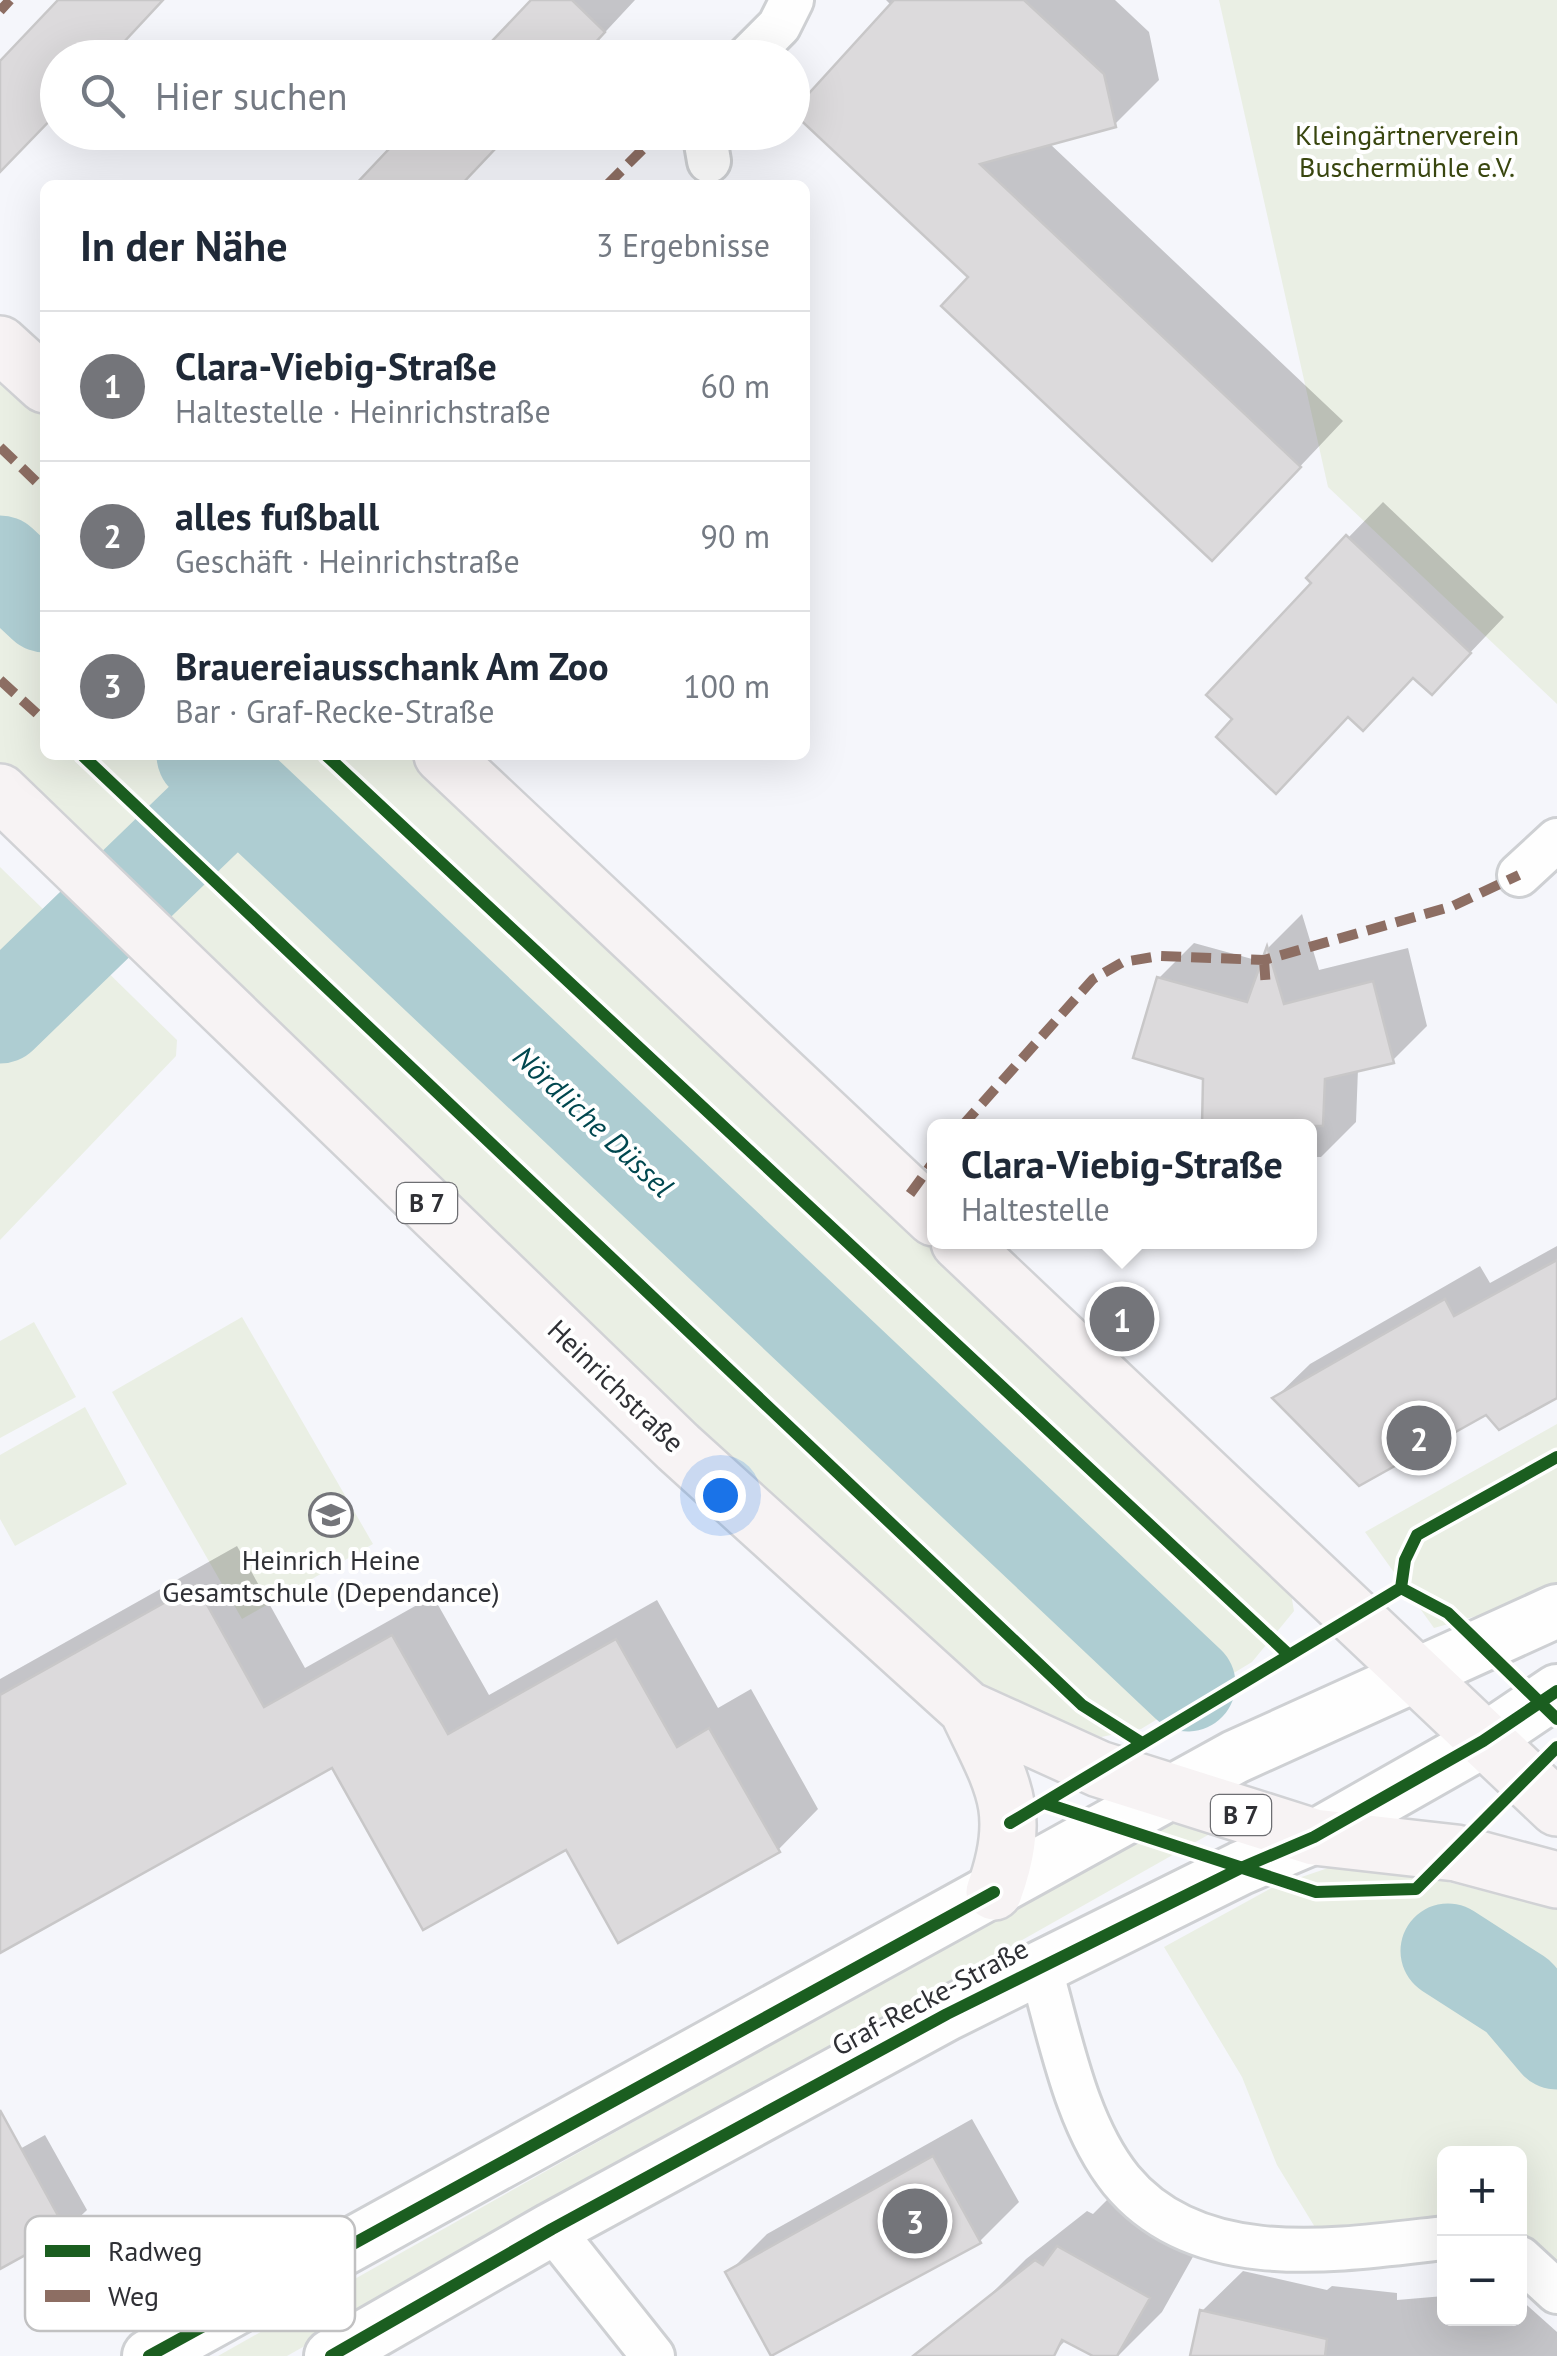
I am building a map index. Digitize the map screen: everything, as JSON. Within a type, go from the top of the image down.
[{"type":"main road","points":[[0,344],[40,380]]},
{"type":"main road","points":[[447,760],[927,1211]]},
{"type":"main road","name":"Heinrichstraße","points":[[0,792],[678,1447],[966,1710],[1100,1769],[1314,1837],[1456,1853],[1557,1880]]},
{"type":"main road","points":[[966,1249],[1557,1808]]},
{"type":"main road","name":"B 7","points":[[966,1710],[997,1773],[1008,1809],[1008,1852],[994,1892]]},
{"type":"street","points":[[765,40],[779,26],[792,0]]},
{"type":"street","points":[[1519,874],[1557,840]]},
{"type":"street","points":[[355,2243],[1234,1758],[1557,1610]]},
{"type":"street","name":"Graf-Recke-Straße","points":[[331,2356],[552,2229],[1040,1966],[1314,1837],[1483,1741],[1557,1691]]},
{"type":"street","points":[[1040,1966],[1094,2133],[1120,2178],[1170,2219],[1218,2238],[1265,2250],[1307,2252],[1437,2239]]},
{"type":"street","points":[[552,2229],[653,2356]]},
{"type":"street","points":[[1527,2264],[1557,2292]]},
{"type":"street","points":[[150,2356],[195,2331]]},
{"type":"green space","name":"Kleingärtnerverein Buschermühle e.V.","points":[[1219,0],[1557,0],[1557,704],[1328,487]]},
{"type":"green space","points":[[0,353],[40,391],[40,760],[431,760],[927,1229],[927,1249],[948,1249],[1287,1570],[1294,1611],[1252,1662],[1141,1729],[1101,1737],[981,1694],[0,776]]},
{"type":"green space","points":[[0,867],[177,1040],[176,1056],[0,1240]]},
{"type":"green space","points":[[242,1317],[373,1544],[242,1619],[112,1392]]},
{"type":"green space","points":[[34,1322],[76,1397],[0,1438],[0,1341]]},
{"type":"green space","points":[[85,1407],[127,1484],[15,1546],[0,1519],[0,1455]]},
{"type":"green space","points":[[1557,1424],[1557,1583],[1512,1606],[1434,1628],[1365,1532]]},
{"type":"green space","points":[[1180,1823],[1206,1829],[1208,1835],[355,2318],[355,2279],[1162,1824]]},
{"type":"green space","points":[[1334,1866],[1397,1869],[1557,1910],[1557,2273],[1527,2246],[1527,2146],[1437,2146],[1437,2225],[1324,2242],[1277,2165],[1242,2077],[1164,1947],[1275,1886]]},
{"type":"green space","points":[[262,2331],[331,2331],[287,2356],[218,2356]]},
{"type":"building","points":[[58,0],[163,0],[126,40],[40,40],[40,131],[0,172],[0,61]]},
{"type":"building","points":[[531,0],[572,0],[605,32],[598,40],[493,40]]},
{"type":"building","points":[[894,0],[1024,0],[1104,74],[1116,127],[980,164],[1301,467],[1212,561],[941,306],[968,277],[810,129],[810,92]]},
{"type":"building","points":[[388,150],[494,150],[466,180],[360,180]]},
{"type":"building","points":[[1346,535],[1471,653],[1432,695],[1413,678],[1363,731],[1348,717],[1276,794],[1216,737],[1232,719],[1206,695],[1311,583],[1306,578]]},
{"type":"building","points":[[1267,946],[1284,1004],[1373,981],[1394,1063],[1325,1079],[1323,1126],[1317,1126],[1317,1119],[1202,1119],[1203,1079],[1133,1058],[1157,977],[1247,1002]]},
{"type":"building","points":[[1557,1260],[1557,1398],[1499,1430],[1486,1415],[1359,1486],[1272,1398],[1445,1299],[1454,1316]]},
{"type":"building","points":[[196,1585],[264,1707],[392,1635],[448,1734],[616,1639],[677,1747],[709,1728],[780,1852],[618,1943],[566,1850],[423,1930],[332,1768],[0,1953],[0,1695]]},
{"type":"building","points":[[0,2110],[58,2216],[25,2216],[25,2255],[0,2269]]},
{"type":"building","points":[[933,2156],[981,2243],[771,2356],[725,2272]]},
{"type":"building","points":[[1057,2246],[1150,2298],[1117,2356],[1093,2356],[1062,2340],[1054,2356],[913,2356],[1035,2260],[1043,2265]]},
{"type":"building","points":[[1200,2310],[1327,2339],[1325,2356],[1190,2356]]},
{"type":"waterway","points":[[0,563],[40,600]]},
{"type":"waterway","name":"Nördliche Düssel","points":[[209,760],[1188,1684]]},
{"type":"waterway","name":"Nördliche Düssel","points":[[0,1016],[237,787]]},
{"type":"waterway","name":"Nördliche Düssel","points":[[1448,1951],[1518,1996],[1557,2042]]},
{"type":"marked path","points":[[0,11],[10,0]]},
{"type":"marked path","points":[[612,180],[642,150]]},
{"type":"marked path","points":[[0,447],[40,485]]},
{"type":"marked path","points":[[0,680],[40,716]]},
{"type":"marked path","points":[[968,1119],[1093,979],[1123,962],[1159,956],[1264,960],[1453,906],[1519,875]]},
{"type":"marked path","points":[[1264,960],[1266,989]]},
{"type":"marked path","points":[[910,1194],[927,1171]]},
{"type":"cycle path","points":[[87,760],[1082,1705],[1142,1743]]},
{"type":"cycle path","points":[[331,760],[1289,1655]]},
{"type":"cycle path","points":[[1401,1588],[1405,1560],[1417,1535],[1557,1457]]},
{"type":"cycle path","points":[[1401,1588],[1448,1613],[1557,1719]]},
{"type":"cycle path","points":[[1010,1823],[1401,1588]]},
{"type":"cycle path","points":[[331,2356],[552,2229],[947,2014],[1241,1868],[1314,1837],[1483,1741],[1557,1691]]},
{"type":"cycle path","points":[[1044,1803],[1316,1892],[1416,1889],[1557,1747]]},
{"type":"cycle path","points":[[355,2243],[994,1892]]},
{"type":"cycle path","points":[[149,2356],[195,2331]]},
{"type":"place","name":"Clara-Viebig-Straße","points":[[1122,1319]]},
{"type":"place","name":"alles fußball","points":[[1419,1438]]},
{"type":"place","name":"Heinrich Heine Gesamtschule (Dependance)","points":[[331,1515]]},
{"type":"place","name":"Brauereiausschank Am Zoo","points":[[915,2221]]}]
